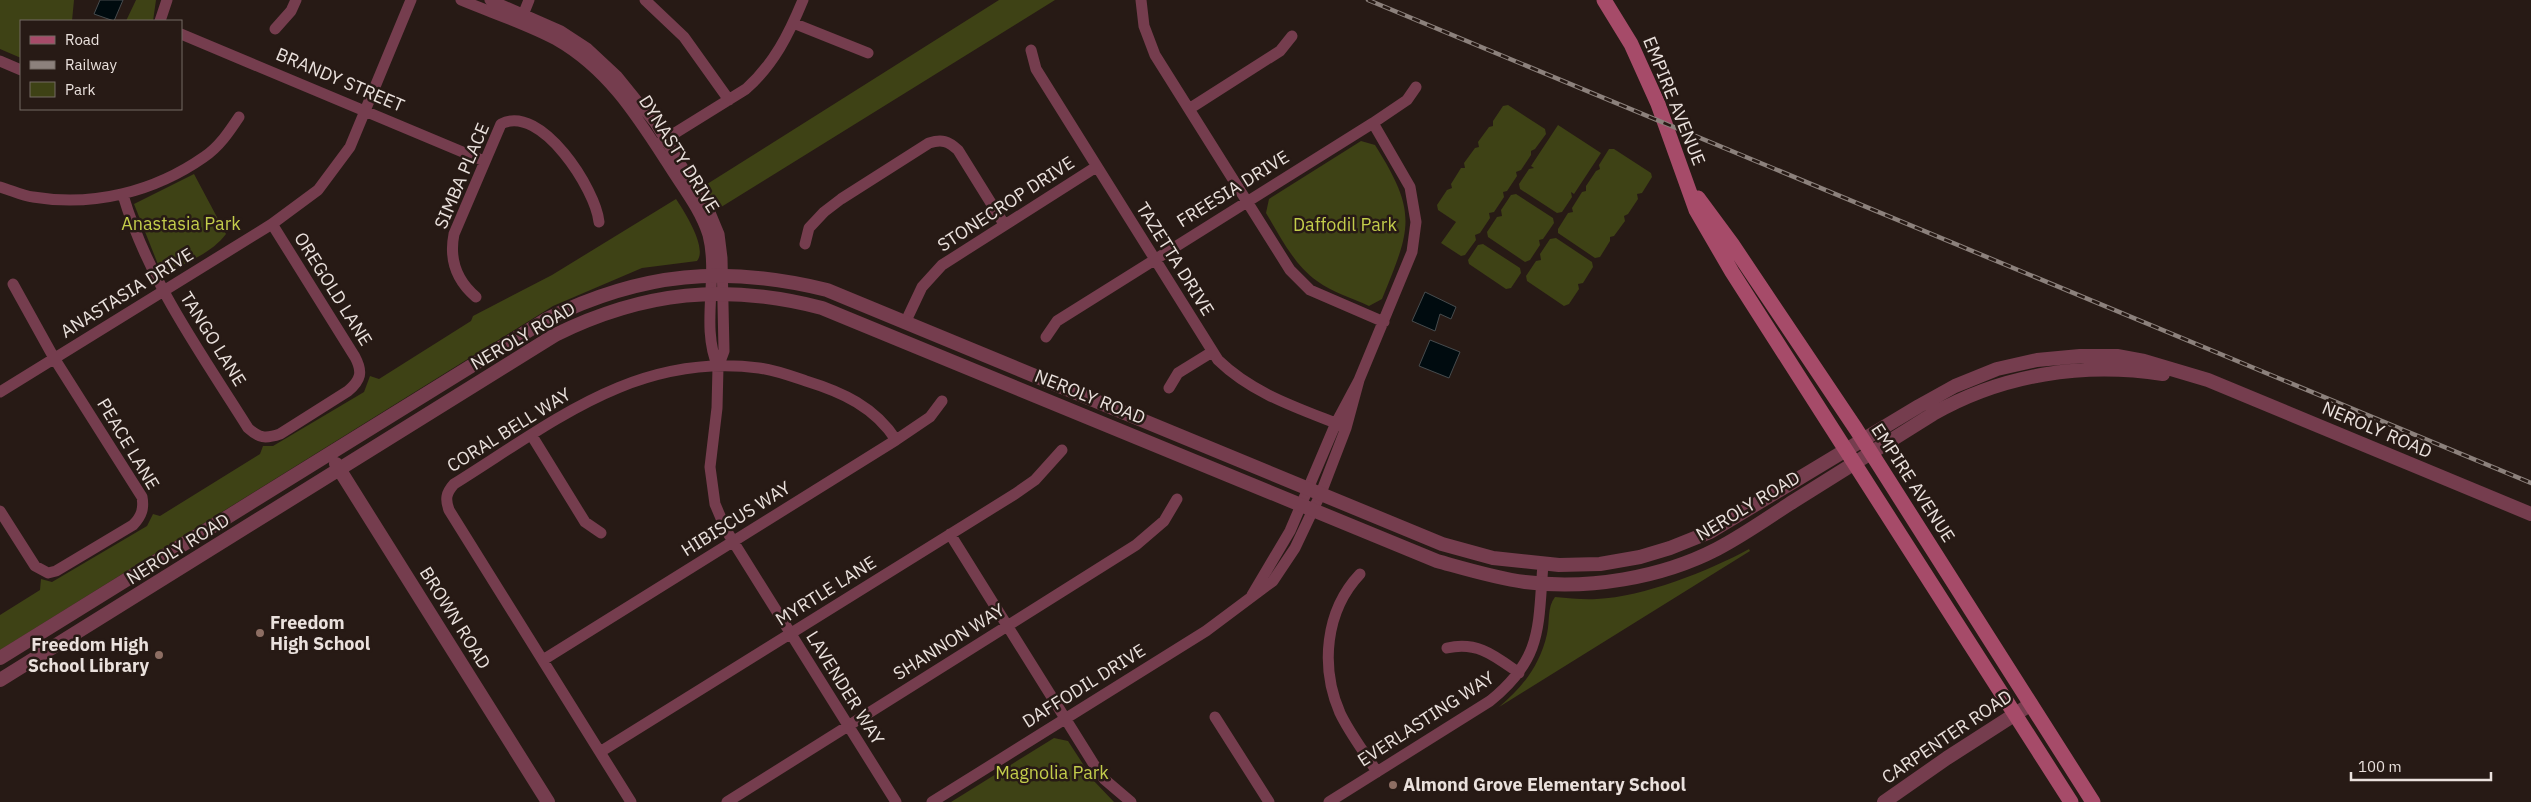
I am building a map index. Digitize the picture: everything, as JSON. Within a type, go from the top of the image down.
[{"type":"main road","name":"EMPIRE AVENUE","points":[[1604,0],[1631,44],[1692,192],[1696,210],[1732,272],[1856,463],[2071,802]]},
{"type":"main road","name":"EMPIRE AVENUE","points":[[1692,192],[1705,205],[1867,446],[2093,802]]},
{"type":"main road","points":[[1732,272],[1748,268]]},
{"type":"street","points":[[160,20],[167,0]]},
{"type":"street","points":[[275,29],[291,12],[296,0]]},
{"type":"street","name":"ANASTASIA DRIVE","points":[[0,392],[272,224],[318,190],[350,147],[411,0]]},
{"type":"street","name":"DYNASTY DRIVE","points":[[461,0],[521,19]]},
{"type":"street","name":"DYNASTY DRIVE","points":[[490,0],[556,40],[610,82],[661,142],[709,210],[718,234],[711,352],[718,367]]},
{"type":"street","points":[[521,19],[529,0]]},
{"type":"street","points":[[661,142],[746,89],[767,68],[783,44],[803,0]]},
{"type":"street","points":[[1141,0],[1144,26],[1150,46],[1290,270],[1305,285],[1327,299],[1384,322]]},
{"type":"street","points":[[647,1],[684,37],[729,100]]},
{"type":"street","points":[[793,23],[868,53]]},
{"type":"street","name":"BRANDY STREET","points":[[182,34],[484,161]]},
{"type":"street","points":[[1189,109],[1280,51],[1292,36]]},
{"type":"street","name":"TAZETTA DRIVE","points":[[1032,50],[1036,69],[1212,352],[1241,380],[1260,392],[1341,426]]},
{"type":"street","points":[[0,61],[20,70]]},
{"type":"street","name":"FREESIA DRIVE","points":[[1046,337],[1057,321],[1373,123],[1407,100],[1416,87]]},
{"type":"street","points":[[0,186],[31,197],[64,200],[123,195],[156,184],[205,157],[223,140],[239,117]]},
{"type":"street","name":"SIMBA PLACE","points":[[476,297],[457,274],[452,256],[452,244],[484,161],[501,124],[508,120],[524,122],[550,138],[562,149],[597,205],[599,222]]},
{"type":"street","name":"DAFFODIL DRIVE","points":[[932,802],[1212,627],[1252,596],[1307,507],[1412,252],[1416,222],[1410,187],[1373,123]]},
{"type":"street","points":[[805,244],[809,228],[841,199],[929,143],[940,140],[950,143],[958,150],[1004,224]]},
{"type":"street","name":"STONECROP DRIVE","points":[[906,323],[922,287],[942,265],[1096,167]]},
{"type":"street","name":"TANGO LANE","points":[[123,195],[133,230],[163,292],[248,428],[257,437],[268,438],[280,434],[314,412]]},
{"type":"street","name":"OREGOLD LANE","points":[[272,224],[359,365],[360,378],[357,383],[314,412]]},
{"type":"street","name":"NEROLY ROAD","points":[[0,658],[547,319],[569,308],[606,294],[641,284],[716,275],[785,280],[827,290],[1458,549],[1493,558],[1542,564],[1600,564],[1670,548],[1710,532],[1847,449],[1867,446],[1961,398],[1986,388],[2056,371],[2136,370],[2208,380]]},
{"type":"street","points":[[13,284],[54,358]]},
{"type":"street","name":"NEROLY ROAD","points":[[0,680],[217,547],[555,335],[612,310],[642,302],[716,293],[782,298],[822,308],[1436,561],[1490,575],[1541,583],[1602,582],[1627,578],[1697,557],[1718,548],[1856,463],[1867,446],[1955,386],[1997,369],[2037,360],[2117,356],[2144,360],[2208,380],[2531,514]]},
{"type":"street","points":[[1168,388],[1178,373],[1212,352]]},
{"type":"street","name":"PEACE LANE","points":[[0,511],[35,566],[48,573],[56,571],[133,525],[141,516],[142,497],[54,358]]},
{"type":"street","name":"CORAL BELL WAY","points":[[632,802],[449,510],[446,501],[448,491],[454,484],[583,404],[620,385],[677,369],[718,367],[760,368],[821,385],[866,407],[888,428],[896,440]]},
{"type":"street","name":"LAVENDER WAY","points":[[718,367],[717,408],[711,448],[711,484],[720,517],[790,634],[896,802]]},
{"type":"street","points":[[1986,388],[1995,377],[1997,369]]},
{"type":"street","name":"HIBISCUS WAY","points":[[543,660],[896,440],[930,417],[942,401]]},
{"type":"street","points":[[532,436],[585,522],[601,533]]},
{"type":"street","name":"MYRTLE LANE","points":[[600,752],[1035,480],[1062,450]]},
{"type":"street","name":"BROWN ROAD","points":[[330,454],[548,802]]},
{"type":"street","points":[[217,547],[216,535],[272,499],[279,486]]},
{"type":"street","name":"SHANNON WAY","points":[[727,802],[1136,545],[1164,521],[1177,498]]},
{"type":"street","points":[[950,534],[1104,779],[1131,802]]},
{"type":"street","name":"EVERLASTING WAY","points":[[1329,802],[1490,701],[1506,688],[1528,660],[1537,636],[1542,564]]},
{"type":"street","points":[[1360,574],[1346,588],[1334,618],[1328,649],[1329,674],[1333,695],[1341,715],[1377,772]]},
{"type":"street","points":[[65,618],[81,620],[90,624]]},
{"type":"street","points":[[0,670],[20,657],[33,638]]},
{"type":"street","points":[[1447,648],[1464,644],[1476,647],[1489,652],[1519,673]]},
{"type":"street","name":"CARPENTER ROAD","points":[[1884,802],[2031,704]]},
{"type":"street","points":[[1215,717],[1269,802]]},
{"type":"green space","points":[[0,0],[74,0],[72,20],[20,20],[20,58],[0,49]]},
{"type":"green space","points":[[136,0],[156,0],[153,20],[126,20]]},
{"type":"green space","points":[[999,0],[1055,0],[718,209],[704,186]]},
{"type":"green space","points":[[1508,105],[1545,129],[1546,134],[1535,149],[1531,151],[1531,155],[1521,170],[1516,172],[1517,176],[1507,191],[1503,192],[1504,197],[1494,212],[1489,213],[1490,218],[1480,233],[1475,235],[1476,240],[1465,255],[1461,256],[1441,243],[1456,222],[1438,210],[1437,205],[1447,190],[1452,188],[1451,184],[1461,168],[1465,168],[1464,163],[1475,148],[1479,147],[1478,142],[1489,127],[1493,126],[1493,121],[1503,106]]},
{"type":"green space","points":[[1558,125],[1601,153],[1574,194],[1571,192],[1572,197],[1562,212],[1557,213],[1520,189],[1519,184],[1529,169],[1534,168],[1531,166]]},
{"type":"green space","name":"Daffodil Park","points":[[1361,141],[1375,145],[1389,168],[1404,205],[1406,221],[1399,255],[1382,299],[1369,306],[1329,288],[1317,281],[1301,267],[1288,250],[1266,213],[1269,199]]},
{"type":"green space","points":[[1609,149],[1614,149],[1651,173],[1652,177],[1642,193],[1637,194],[1638,199],[1628,214],[1624,216],[1625,221],[1614,236],[1610,237],[1610,241],[1600,257],[1595,258],[1558,233],[1558,229],[1568,213],[1573,212],[1572,208],[1582,192],[1586,191],[1586,186],[1596,171],[1600,169],[1599,165]]},
{"type":"green space","name":"Anastasia Park","points":[[194,174],[226,234],[214,247],[165,273],[163,277],[134,204]]},
{"type":"green space","points":[[1516,194],[1553,218],[1554,223],[1543,239],[1539,240],[1540,245],[1530,260],[1525,262],[1488,237],[1487,232],[1497,217],[1502,216],[1501,210],[1511,195]]},
{"type":"green space","points":[[676,199],[694,230],[700,255],[697,261],[642,268],[553,306],[0,650],[0,615],[40,590],[41,579],[52,582],[147,526],[153,514],[160,516],[260,454],[263,446],[273,446],[364,392],[370,376],[379,379],[471,321],[473,316],[552,275]]},
{"type":"green space","points":[[1556,238],[1592,262],[1593,267],[1583,283],[1578,284],[1579,289],[1569,304],[1564,306],[1527,281],[1526,276],[1536,261],[1541,260],[1540,254],[1550,239]]},
{"type":"green space","points":[[1483,244],[1520,268],[1521,273],[1511,288],[1506,289],[1469,264],[1468,260],[1478,245]]},
{"type":"green space","points":[[1749,549],[1750,551],[1499,707],[1516,692],[1540,656],[1548,629],[1552,601],[1555,597],[1592,599],[1635,593],[1675,582],[1715,566]]},
{"type":"green space","name":"Magnolia Park","points":[[1054,738],[1068,741],[1094,781],[1114,802],[951,802]]},
{"type":"shaded area","points":[[100,0],[123,0],[114,20],[94,14]]},
{"type":"shaded area","points":[[1425,292],[1456,307],[1451,319],[1440,314],[1435,331],[1412,321]]},
{"type":"shaded area","points":[[1430,340],[1460,352],[1449,378],[1419,366]]},
{"type":"railway","points":[[1368,0],[2531,483]]},
{"type":"place","name":"Freedom High School","points":[[260,633]]},
{"type":"place","name":"Freedom High School Library","points":[[159,655]]},
{"type":"place","name":"Almond Grove Elementary School","points":[[1393,785]]}]
